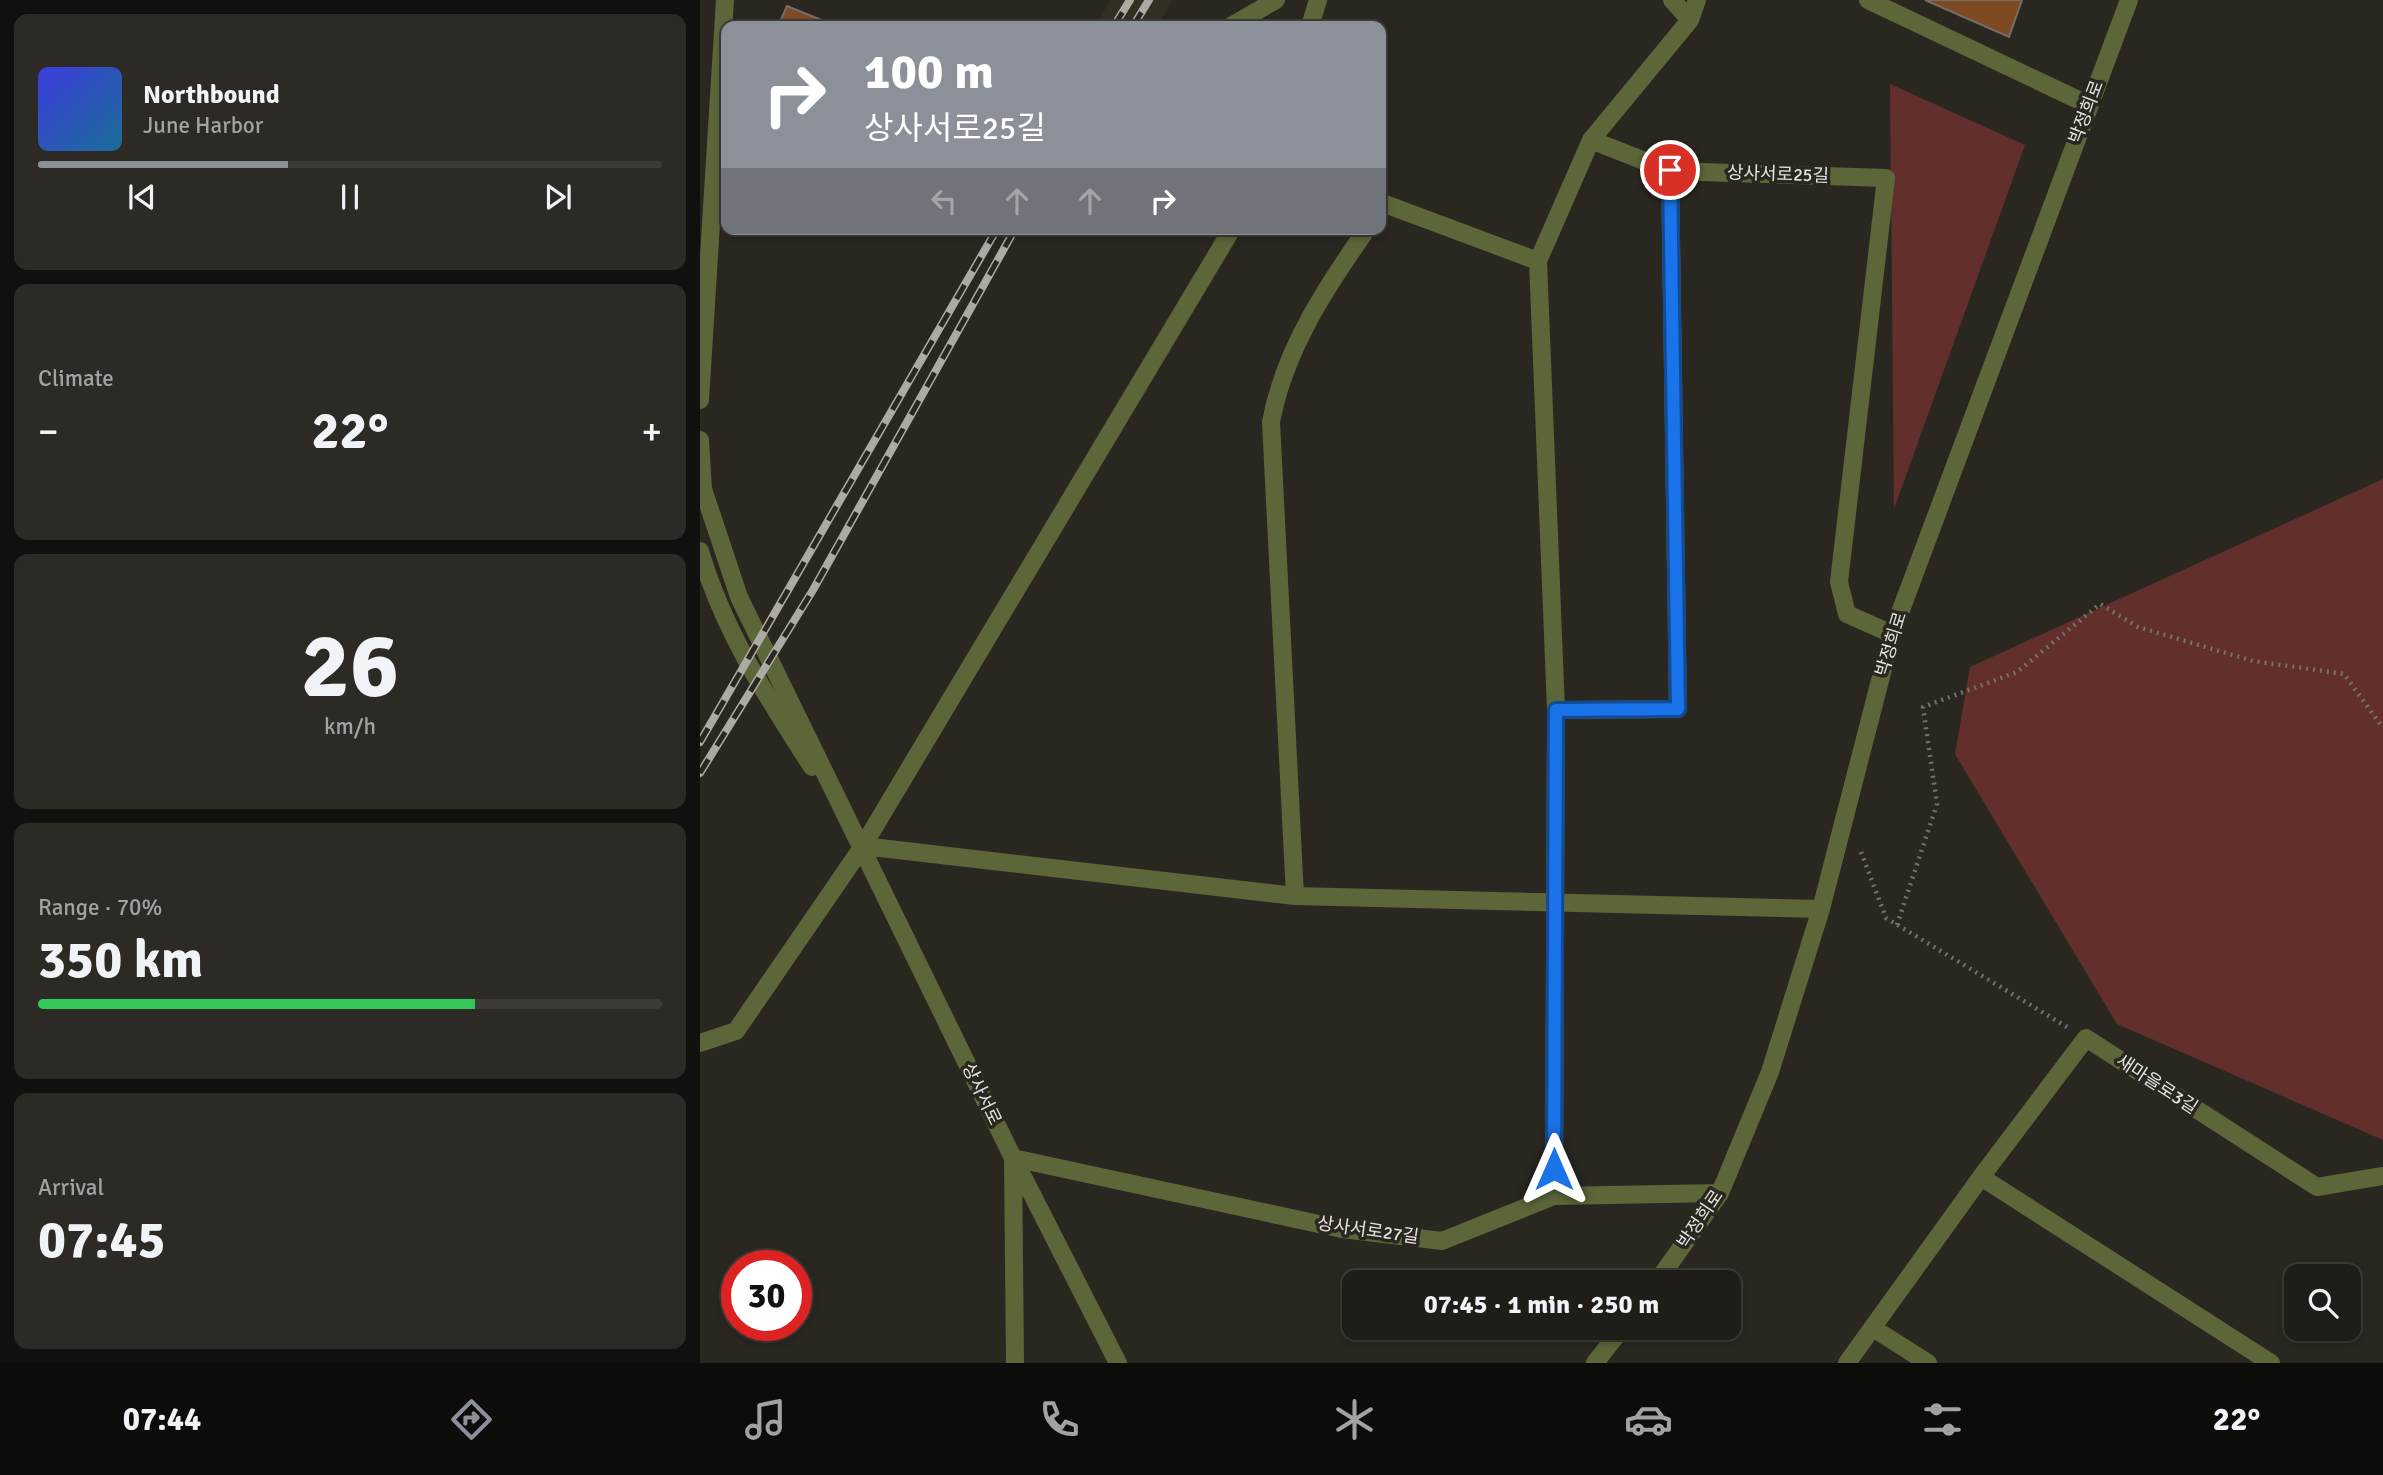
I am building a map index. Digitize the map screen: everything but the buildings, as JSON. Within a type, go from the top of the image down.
[{"type":"street","points":[[724,21],[725,0]]},
{"type":"street","points":[[1240,21],[1276,0]]},
{"type":"street","points":[[1312,21],[1318,0]]},
{"type":"street","points":[[1672,0],[1690,20]]},
{"type":"street","points":[[1554,1196],[1556,710],[1538,261],[1591,139],[1690,20],[1698,0]]},
{"type":"street","points":[[1868,0],[2089,105]]},
{"type":"street","name":"박정희로","points":[[1665,1270],[1720,1193],[1770,1072],[1821,909],[1892,634],[2129,0]]},
{"type":"street","name":"상사서로25길","points":[[1591,139],[1670,170],[1886,178],[1839,582],[1847,614],[1892,634]]},
{"type":"street","points":[[700,400],[706,206],[721,149]]},
{"type":"street","points":[[1556,710],[1678,709],[1670,170]]},
{"type":"street","points":[[1386,207],[1538,261]]},
{"type":"street","points":[[700,1043],[736,1031],[863,846],[1228,235]]},
{"type":"street","points":[[1295,896],[1271,422],[1280,383],[1297,344],[1363,235]]},
{"type":"street","name":"상사서로","points":[[700,440],[703,489],[738,597],[863,846],[1013,1158],[1014,1363]]},
{"type":"street","name":"상사서로","points":[[700,551],[715,601],[764,692],[863,846]]},
{"type":"street","points":[[863,846],[1295,896],[1821,909]]},
{"type":"street","points":[[1847,1363],[1981,1177],[2086,1038]]},
{"type":"street","name":"새마을로3길","points":[[2086,1038],[2317,1187],[2383,1176]]},
{"type":"street","points":[[1013,1158],[1118,1363]]},
{"type":"street","name":"상사서로27길","points":[[1013,1158],[1342,1229],[1442,1241],[1554,1196],[1720,1193]]},
{"type":"street","points":[[1981,1177],[2271,1363]]},
{"type":"street","points":[[1872,1328],[1928,1363]]},
{"type":"street","points":[[1595,1363],[1613,1340]]},
{"type":"path","points":[[1897,925],[1937,804],[1923,706],[2017,672],[2099,604],[2138,627],[2253,661],[2344,674],[2383,728]]},
{"type":"path","points":[[1846,815],[1886,918],[2086,1038]]},
{"type":"shaded area","points":[[1110,0],[1173,0],[1160,21],[1099,21]]},
{"type":"shaded area","points":[[1890,84],[2025,145],[1894,509]]},
{"type":"shaded area","points":[[2383,479],[2383,1140],[2117,1024],[1955,754],[1970,667]]},
{"type":"railway","points":[[1117,21],[1130,0]]},
{"type":"railway","points":[[1136,21],[1149,0]]},
{"type":"railway","points":[[700,742],[994,235]]},
{"type":"railway","points":[[700,773],[813,590],[1012,235]]},
{"type":"route","points":[[1554,1169],[1556,710],[1678,709],[1670,170]]}]
